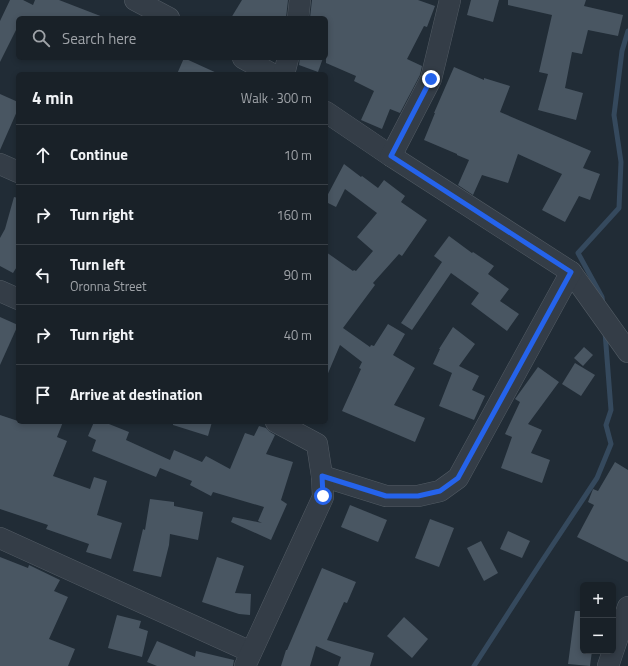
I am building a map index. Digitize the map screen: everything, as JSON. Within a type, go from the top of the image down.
[{"type":"street","points":[[137,0],[165,16]]},
{"type":"street","points":[[298,16],[300,0]]},
{"type":"street","points":[[391,156],[431,79],[450,0]]},
{"type":"street","points":[[247,60],[268,72]]},
{"type":"street","points":[[284,72],[288,60]]},
{"type":"street","points":[[328,117],[573,273],[628,352]]},
{"type":"street","points":[[0,164],[16,171]]},
{"type":"street","points":[[322,476],[386,496],[418,496],[440,491],[458,478],[573,273]]},
{"type":"street","points":[[0,291],[16,298]]},
{"type":"street","points":[[0,538],[248,659],[323,496],[322,476],[317,444],[280,424]]},
{"type":"street","points":[[608,666],[628,607]]},
{"type":"building","points":[[10,0],[23,0],[33,5],[35,0],[59,0],[100,16],[16,16],[16,30],[0,62],[0,21]]},
{"type":"building","points":[[242,0],[288,0],[286,16],[232,16]]},
{"type":"building","points":[[312,0],[418,0],[435,6],[427,27],[424,26],[407,59],[422,66],[420,75],[400,113],[390,109],[382,129],[361,120],[374,91],[354,81],[356,76],[326,63],[326,60],[328,60],[328,16],[310,16]]},
{"type":"building","points":[[471,0],[499,0],[493,22],[467,15]]},
{"type":"building","points":[[508,0],[586,0],[584,6],[623,15],[618,36],[588,30],[582,54],[572,52],[565,88],[583,93],[576,120],[538,110],[548,74],[539,72],[552,15],[508,5]]},
{"type":"building","points":[[183,60],[188,60],[215,72],[178,72]]},
{"type":"building","points":[[300,60],[322,60],[318,72],[299,65]]},
{"type":"building","points":[[454,67],[484,80],[484,78],[510,86],[500,112],[591,151],[583,168],[600,174],[590,200],[579,196],[565,222],[542,210],[562,174],[518,154],[508,183],[482,175],[473,195],[458,185],[469,160],[424,140]]},
{"type":"building","points":[[0,94],[16,101],[16,114],[0,150]]},
{"type":"building","points":[[344,164],[378,188],[384,180],[405,196],[401,202],[427,220],[402,256],[399,254],[373,283],[375,285],[343,328],[370,347],[371,345],[374,346],[388,324],[405,334],[393,355],[415,368],[394,405],[425,418],[415,442],[342,411],[361,369],[359,368],[362,362],[340,345],[328,373],[328,253],[353,271],[356,271],[373,251],[357,237],[377,213],[345,189],[336,207],[328,203],[328,194]]},
{"type":"building","points":[[14,197],[16,198],[16,268],[13,273],[0,266],[0,238],[5,229]]},
{"type":"building","points":[[449,236],[472,253],[473,252],[494,266],[488,274],[509,289],[500,301],[519,314],[507,331],[471,304],[479,293],[451,273],[412,330],[401,323],[442,262],[434,256]]},
{"type":"building","points":[[0,317],[16,324],[16,329],[0,365]]},
{"type":"building","points":[[453,327],[475,344],[459,366],[479,376],[472,390],[485,396],[474,420],[439,406],[452,373],[433,364],[439,349]]},
{"type":"building","points":[[584,347],[593,355],[583,366],[574,358]]},
{"type":"building","points":[[575,363],[595,375],[581,396],[562,384]]},
{"type":"building","points":[[538,367],[559,382],[528,424],[542,430],[531,453],[550,460],[542,483],[501,468],[512,437],[505,434],[520,402],[515,399]]},
{"type":"building","points":[[0,415],[16,420],[16,424],[62,424],[57,437],[67,441],[53,476],[90,489],[94,477],[107,481],[97,515],[122,523],[111,559],[86,552],[89,544],[46,529],[48,525],[0,509]]},
{"type":"building","points":[[93,424],[109,424],[129,432],[126,440],[170,460],[174,450],[202,462],[206,456],[230,469],[245,433],[254,436],[259,426],[266,428],[275,435],[266,454],[293,462],[281,500],[287,504],[271,540],[231,522],[233,517],[262,523],[258,521],[264,507],[213,492],[211,496],[190,485],[192,481],[160,468],[156,477],[92,451],[96,440],[88,436]]},
{"type":"building","points":[[173,424],[211,424],[208,436]]},
{"type":"building","points":[[615,462],[628,470],[628,562],[577,537],[594,505],[588,502],[593,489],[598,491]]},
{"type":"building","points":[[150,499],[174,502],[174,506],[203,512],[198,540],[170,534],[169,545],[161,577],[133,571],[143,529],[145,530]]},
{"type":"building","points":[[350,505],[387,520],[378,542],[341,527]]},
{"type":"building","points":[[430,519],[454,528],[439,567],[415,558]]},
{"type":"building","points":[[508,531],[530,541],[522,558],[500,549]]},
{"type":"building","points":[[481,541],[498,573],[484,581],[467,548]]},
{"type":"building","points":[[0,557],[28,568],[29,565],[60,580],[54,591],[68,597],[49,639],[75,649],[68,666],[0,666]]},
{"type":"building","points":[[217,557],[244,566],[235,593],[251,594],[250,615],[239,614],[202,602]]},
{"type":"building","points":[[322,568],[356,582],[347,603],[344,602],[327,640],[374,653],[370,666],[338,666],[341,657],[316,646],[310,666],[281,666],[286,650]]},
{"type":"building","points":[[575,611],[580,611],[580,654],[592,654],[590,666],[568,664]]},
{"type":"building","points":[[117,615],[141,621],[139,628],[148,631],[142,657],[108,648]]},
{"type":"building","points":[[404,617],[428,639],[412,658],[387,636]]},
{"type":"building","points":[[157,641],[195,657],[196,651],[234,660],[233,666],[157,666],[147,662]]},
{"type":"waterway","points":[[603,304],[602,297],[578,253],[619,208],[621,162],[614,115],[622,51],[628,31]]},
{"type":"waterway","points":[[474,666],[597,478],[611,444],[606,425],[611,410],[605,332]]},
{"type":"route","points":[[323,496],[322,476],[386,496],[418,496],[440,491],[458,478],[571,272],[391,156],[431,79]]}]
